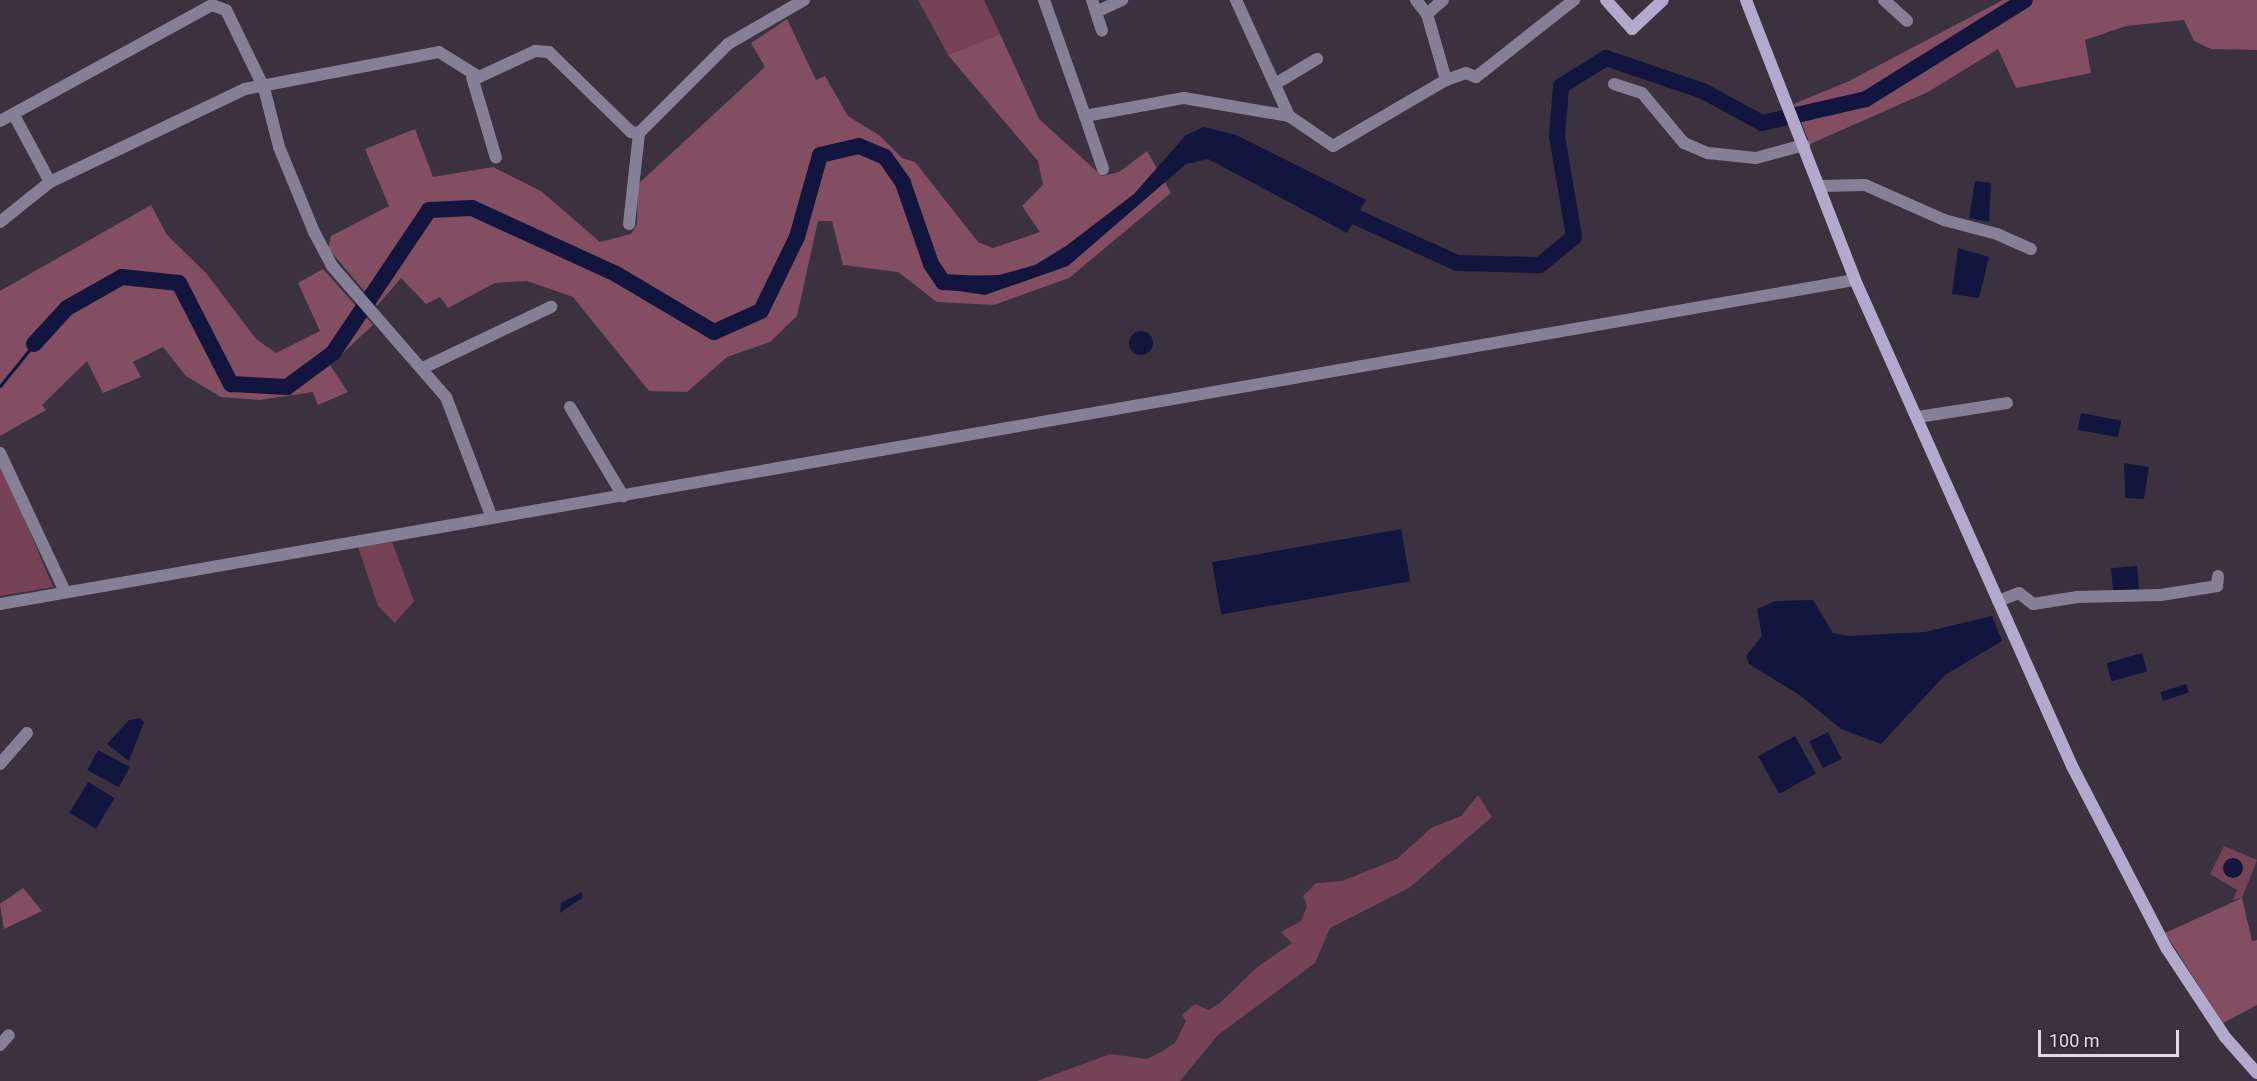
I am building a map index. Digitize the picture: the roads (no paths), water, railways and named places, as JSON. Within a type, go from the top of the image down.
[{"type":"street","points":[[629,224],[639,133],[728,44],[804,0]]},
{"type":"street","points":[[1044,0],[1103,169]]},
{"type":"street","points":[[1102,30],[1094,6],[1122,0]]},
{"type":"street","points":[[1236,0],[1289,116]]},
{"type":"street","points":[[1416,0],[1427,14],[1446,80]]},
{"type":"street","points":[[1427,14],[1443,0]]},
{"type":"street","points":[[1085,116],[1184,98],[1289,116],[1333,146],[1446,80],[1466,73],[1476,77],[1575,0]]},
{"type":"street","points":[[1606,0],[1632,29],[1663,0]]},
{"type":"street","points":[[1746,0],[1787,99],[1856,280],[2072,766],[2152,922],[2201,1003],[2257,1073]]},
{"type":"street","points":[[1884,0],[1907,21]]},
{"type":"street","points":[[0,121],[15,117],[212,5],[226,10],[264,88],[295,190],[332,266],[425,367],[446,397],[492,518]]},
{"type":"street","points":[[472,77],[535,51],[549,52],[631,132],[639,133]]},
{"type":"street","points":[[0,222],[50,182],[244,89],[264,88],[439,52],[457,58],[472,77],[496,158]]},
{"type":"street","points":[[1275,84],[1317,59]]},
{"type":"street","points":[[1614,84],[1642,93],[1684,143],[1708,153],[1756,158],[1802,139]]},
{"type":"street","points":[[15,117],[50,182]]},
{"type":"street","points":[[1820,186],[1865,185],[1944,220],[1997,234],[2031,249]]},
{"type":"street","points":[[0,604],[1856,280]]},
{"type":"street","points":[[425,367],[551,307]]},
{"type":"street","points":[[1918,417],[2007,403]]},
{"type":"street","points":[[570,407],[623,496]]},
{"type":"street","points":[[0,453],[65,592]]},
{"type":"street","points":[[1998,601],[2019,593],[2033,604],[2077,597],[2162,595],[2217,586],[2218,576]]},
{"type":"street","points":[[0,764],[27,733]]},
{"type":"street","points":[[0,1045],[9,1035]]},
{"type":"waterway","points":[[1336,208],[1457,263],[1540,265],[1574,237],[1557,137],[1561,86],[1606,58],[1703,91],[1762,123],[1866,99],[2025,0]]},
{"type":"waterway","points":[[34,344],[67,308],[122,277],[179,283],[231,384],[287,387],[333,353],[429,210],[472,208],[616,274],[714,332],[761,311],[797,237],[820,155],[859,146],[885,157],[903,183],[931,264],[943,282],[977,284]]},
{"type":"waterway","points":[[0,386],[34,344]]}]
